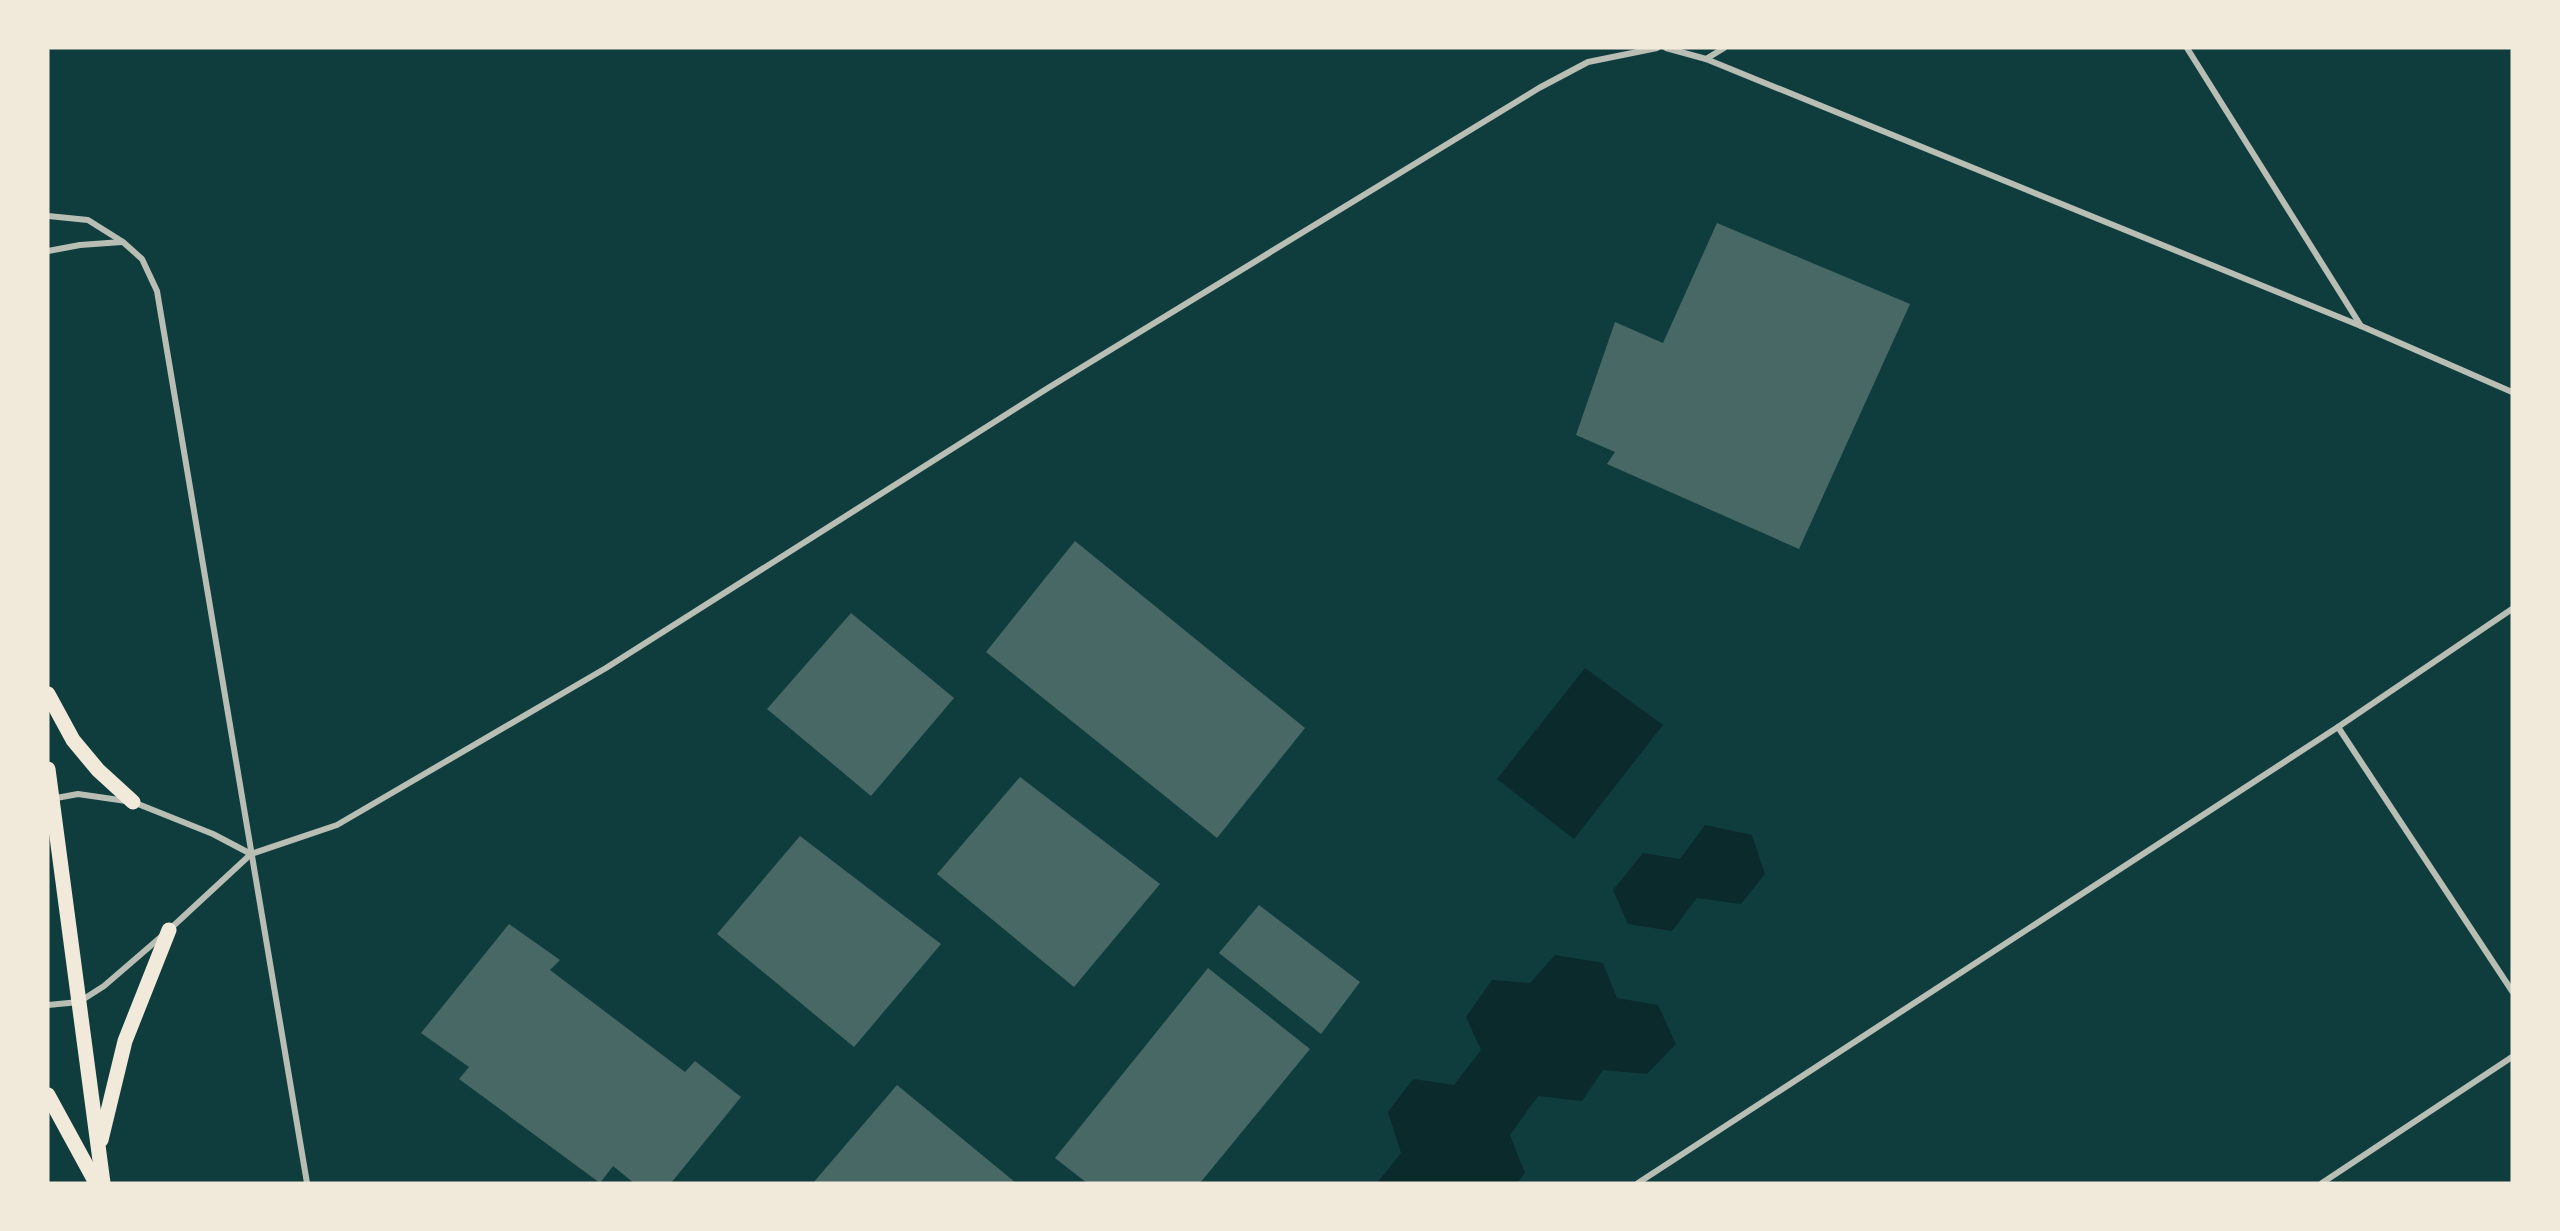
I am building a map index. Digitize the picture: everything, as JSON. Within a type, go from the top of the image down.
[{"type":"main road","points":[[48,694],[79,748],[98,770],[133,802]]},
{"type":"main road","points":[[48,769],[50,799],[103,1183]]},
{"type":"main road","points":[[98,1152],[125,1041],[169,930]]},
{"type":"main road","points":[[48,1095],[96,1183]]},
{"type":"street","points":[[48,1005],[79,1002],[104,986],[251,854],[337,825],[606,668],[1048,388],[1539,88],[1588,62],[1658,48]]},
{"type":"street","points":[[1666,48],[1706,59],[2361,326],[2512,392]]},
{"type":"street","points":[[1706,59],[1724,48]]},
{"type":"street","points":[[2187,48],[2361,326]]},
{"type":"street","points":[[48,216],[88,220],[123,242],[142,259],[157,291],[307,1183]]},
{"type":"street","points":[[48,251],[80,245],[123,242]]},
{"type":"street","points":[[1638,1183],[2338,727],[2512,609]]},
{"type":"street","points":[[2338,727],[2512,991]]},
{"type":"street","points":[[50,799],[78,794],[133,802],[213,834],[251,854]]},
{"type":"street","points":[[2322,1183],[2512,1058]]},
{"type":"water","points":[[1585,668],[1663,725],[1574,839],[1497,779]]},
{"type":"water","points":[[1705,825],[1752,835],[1765,874],[1741,904],[1697,898],[1672,931],[1628,924],[1613,890],[1643,853],[1680,859]]},
{"type":"water","points":[[1555,955],[1603,963],[1617,998],[1658,1005],[1676,1044],[1647,1074],[1603,1070],[1582,1101],[1538,1096],[1510,1135],[1525,1173],[1517,1183],[1377,1183],[1401,1153],[1388,1112],[1413,1079],[1454,1085],[1481,1050],[1466,1017],[1492,980],[1530,983]]},
{"type":"building","points":[[1717,223],[1910,304],[1799,549],[1607,464],[1615,452],[1576,435],[1615,322],[1663,343]]},
{"type":"building","points":[[1075,541],[1305,728],[1217,838],[986,652]]},
{"type":"building","points":[[851,613],[954,698],[871,796],[767,709]]},
{"type":"building","points":[[1020,777],[1160,884],[1074,987],[937,874]]},
{"type":"building","points":[[800,836],[941,944],[854,1047],[717,934]]},
{"type":"building","points":[[1259,905],[1360,982],[1321,1034],[1219,953]]},
{"type":"building","points":[[509,924],[560,960],[550,970],[685,1072],[695,1061],[741,1097],[671,1183],[634,1183],[613,1166],[600,1183],[459,1079],[469,1067],[421,1033]]},
{"type":"building","points":[[1208,968],[1310,1049],[1200,1183],[1087,1183],[1055,1158]]},
{"type":"building","points":[[897,1085],[1016,1183],[813,1183]]}]
